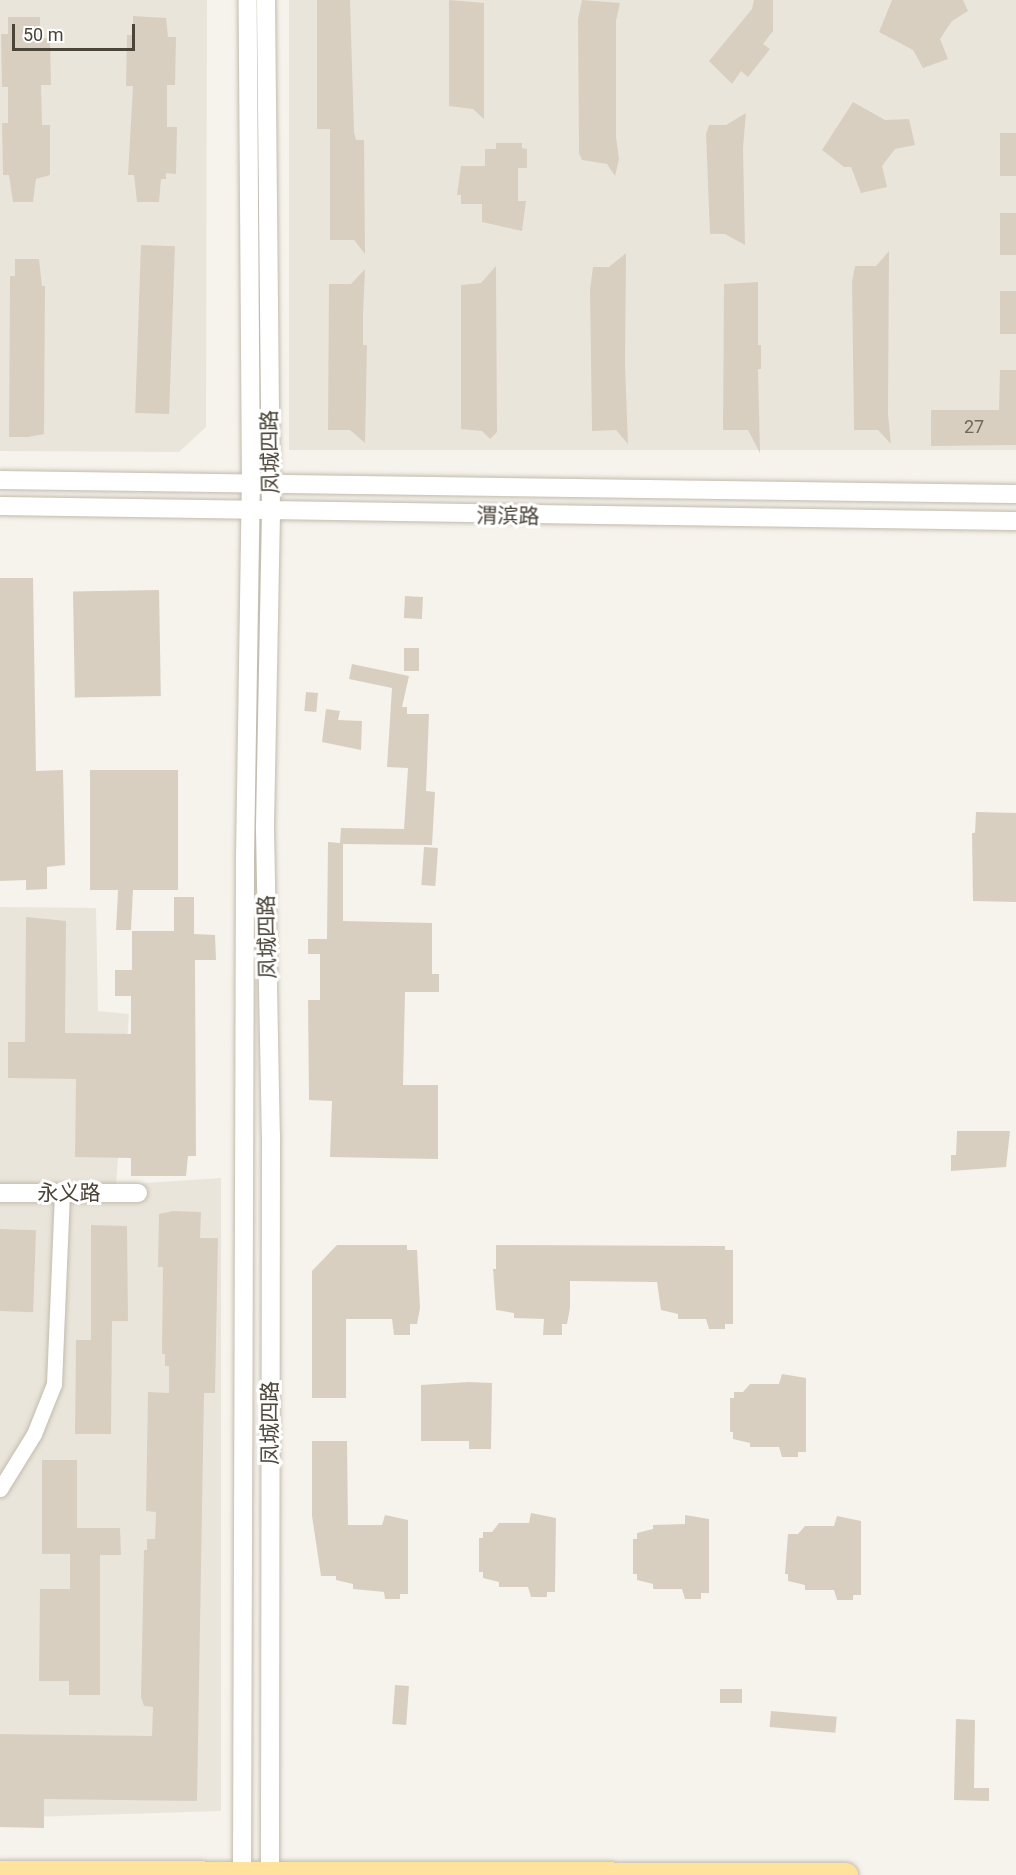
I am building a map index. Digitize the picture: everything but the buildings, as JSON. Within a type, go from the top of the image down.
[{"type":"main road","points":[[0,1872],[846,1875]]},
{"type":"street","name":"凤城四路","points":[[241,1873],[251,486],[248,0]]},
{"type":"street","name":"凤城四路","points":[[266,0],[271,513],[265,830],[271,1135],[270,1874]]},
{"type":"street","name":"渭滨路","points":[[0,480],[251,486],[1016,494]]},
{"type":"street","name":"渭滨路","points":[[0,506],[271,513],[1016,521]]},
{"type":"street","name":"永义路","points":[[0,1193],[138,1192]]},
{"type":"street","points":[[0,1489],[34,1434],[54,1384],[62,1193]]},
{"type":"shaded area","points":[[0,0],[207,0],[206,427],[179,452],[0,451]]},
{"type":"shaded area","points":[[289,0],[1016,0],[1016,450],[289,450]]},
{"type":"shaded area","points":[[0,907],[96,908],[98,1011],[129,1014],[116,1185],[221,1178],[221,1811],[0,1818]]}]
